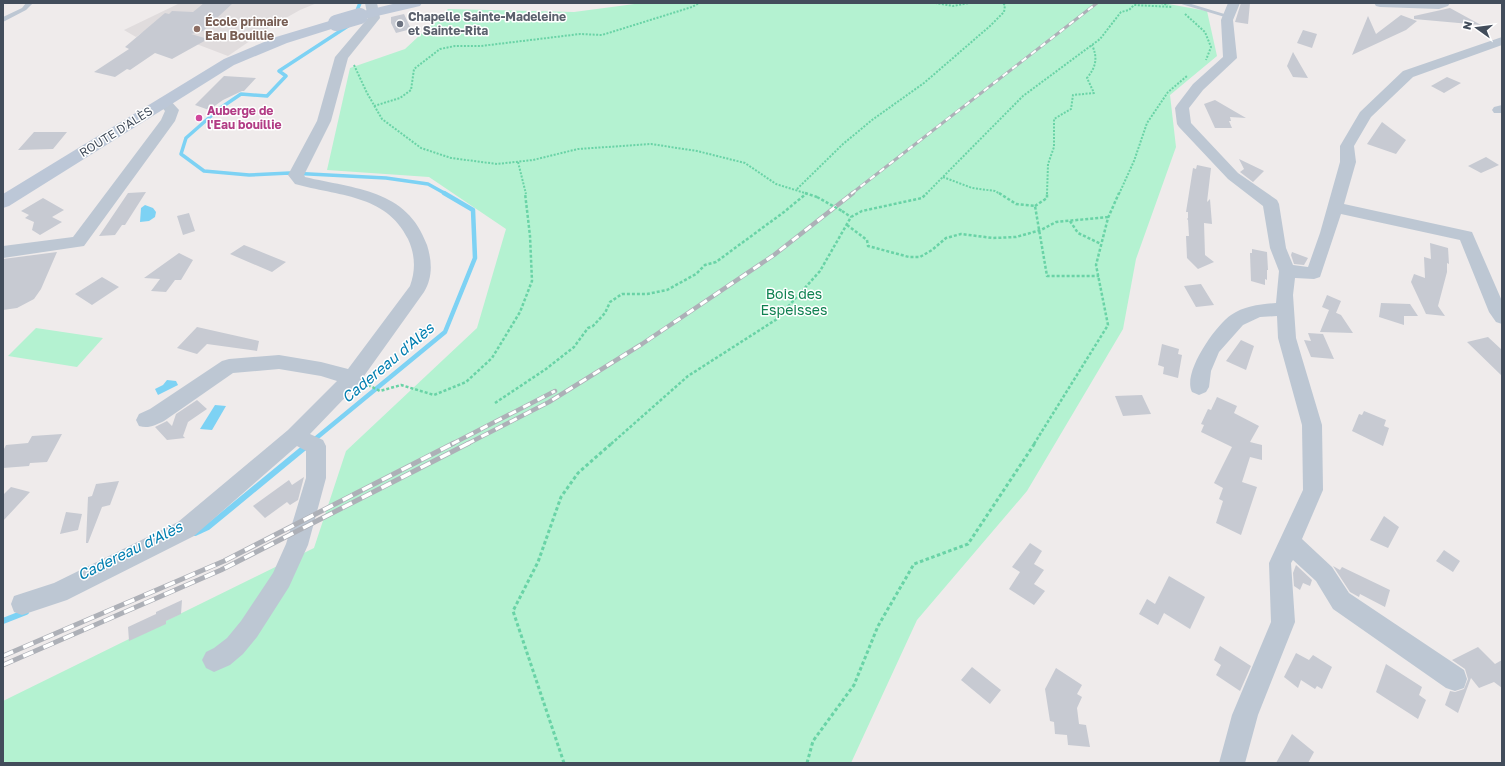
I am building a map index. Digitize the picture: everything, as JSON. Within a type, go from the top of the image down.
[{"type":"main road","name":"ROUTE D'ALÈS","points":[[3,202],[229,62],[295,34],[331,24],[368,11],[415,3]]},
{"type":"street","points":[[1380,3],[1399,5],[1439,5],[1444,3]]},
{"type":"street","points":[[1231,10],[1227,20],[1230,58],[1198,87],[1182,108],[1184,124],[1233,176],[1271,204],[1278,248],[1287,271],[1284,294],[1287,338],[1312,425],[1313,490],[1280,563],[1283,622],[1245,715],[1232,763]]},
{"type":"street","points":[[22,604],[59,592],[186,529],[295,436],[352,378],[418,288],[423,273],[423,257],[412,228],[398,212],[380,199],[343,189],[300,181],[299,170],[324,122],[342,57],[374,18],[368,11]]},
{"type":"street","points":[[1287,271],[1314,273],[1336,207],[1348,162],[1346,146],[1365,115],[1408,74],[1502,41]]},
{"type":"street","points":[[3,252],[78,242],[168,121],[172,110],[164,102]]},
{"type":"street","points":[[1336,207],[1466,236],[1498,312],[1502,316]]},
{"type":"street","points":[[1199,387],[1202,371],[1211,348],[1237,320],[1258,311],[1285,310]]},
{"type":"street","points":[[146,420],[157,415],[229,366],[279,362],[321,368],[352,378]]},
{"type":"street","points":[[214,660],[222,658],[235,646],[249,629],[281,580],[297,546],[316,478],[316,446],[295,436]]},
{"type":"street","points":[[1290,542],[1324,574],[1341,601],[1455,679]]},
{"type":"lane","points":[[3,16],[23,3]]},
{"type":"lane","points":[[3,20],[24,9],[30,3]]},
{"type":"lane","points":[[1181,3],[1231,10]]},
{"type":"path","points":[[374,106],[400,98],[411,90],[414,69],[440,49],[455,46],[481,46],[580,34],[602,35],[692,7],[699,3]]},
{"type":"path","points":[[921,3],[954,6],[969,3]]},
{"type":"path","points":[[796,190],[843,144],[872,120],[924,83],[990,26],[1004,12],[1005,5],[1002,3]]},
{"type":"path","points":[[1161,3],[1186,14],[1205,32],[1211,47],[1206,61],[1201,65]]},
{"type":"path","points":[[564,763],[513,611],[538,562],[561,497],[578,473],[688,376],[777,319],[820,271],[851,217],[868,209],[922,198],[1023,96],[1100,40],[1121,12],[1129,10],[1134,4],[1172,7]]},
{"type":"path","points":[[353,43],[352,61],[374,106],[382,118],[422,148],[451,158],[497,164],[533,160],[578,149],[651,144],[697,151],[745,162],[776,184],[817,197],[851,217]]},
{"type":"path","points":[[943,177],[972,188],[995,191],[1016,204],[1035,206],[1047,198],[1048,164],[1054,147],[1054,119],[1071,109],[1073,95],[1094,93],[1088,78],[1096,66],[1096,53],[1092,45]]},
{"type":"path","points":[[807,763],[813,741],[854,685],[878,626],[914,564],[968,544],[1022,464],[1108,325],[1096,265],[1108,216],[1134,161],[1147,123],[1168,92],[1190,74]]},
{"type":"path","points":[[352,378],[380,391],[401,385],[434,395],[466,382],[492,358],[520,312],[532,281],[530,236],[525,189],[518,162]]},
{"type":"path","points":[[495,403],[546,369],[574,347],[588,328],[593,326],[605,313],[610,302],[622,294],[647,294],[667,290],[684,281],[696,274],[705,265],[716,262],[784,212],[807,193]]},
{"type":"path","points":[[1035,206],[1038,231],[1047,276],[1099,276]]},
{"type":"path","points":[[846,225],[867,240],[868,246],[909,257],[920,257],[926,255],[946,238],[961,234],[1005,238],[1016,237],[1038,231],[1056,222],[1108,216]]},
{"type":"path","points":[[1070,221],[1078,233],[1101,244]]},
{"type":"shaded area","name":"École primaire Eau Bouillie","points":[[180,3],[317,3],[300,10],[270,27],[228,56],[165,32],[143,32],[136,37],[124,30]]},
{"type":"green space","name":"Bois des Espeisses","points":[[642,3],[1163,3],[1207,11],[1217,56],[1170,95],[1176,147],[1136,259],[1123,329],[1027,491],[917,620],[851,763],[3,763],[3,701],[314,548],[346,451],[477,328],[506,229],[429,177],[327,170],[350,68],[405,49],[448,9],[574,12]]},
{"type":"green space","points":[[36,328],[103,338],[77,367],[8,356]]},
{"type":"water","points":[[145,205],[153,208],[156,212],[155,217],[149,221],[140,222],[141,208]]},
{"type":"water","points":[[167,380],[176,381],[178,385],[158,395],[155,389],[163,385]]},
{"type":"water","points":[[215,405],[226,406],[212,430],[200,429]]},
{"type":"building","points":[[204,3],[233,3],[203,31],[191,34],[208,39],[172,59],[155,53],[130,70],[127,69],[115,77],[94,72],[129,49],[125,47],[165,13],[169,14],[172,11],[193,12]]},
{"type":"building","points":[[1241,3],[1250,3],[1248,24],[1235,22]]},
{"type":"building","points":[[1450,8],[1481,25],[1414,19],[1414,16]]},
{"type":"building","name":"Chapelle Sainte-Madeleine et Sainte-Rita","points":[[404,14],[411,29],[396,33],[391,23],[391,17]]},
{"type":"building","points":[[1401,15],[1417,21],[1406,30],[1352,55],[1368,16],[1376,34]]},
{"type":"building","points":[[1303,30],[1317,34],[1312,48],[1297,43]]},
{"type":"building","points":[[1293,52],[1308,78],[1293,77],[1287,66]]},
{"type":"building","points":[[224,76],[256,78],[244,91],[223,100],[209,110],[195,105]]},
{"type":"building","points":[[1447,77],[1461,83],[1444,93],[1431,86]]},
{"type":"building","points":[[1215,100],[1246,118],[1230,117],[1231,121],[1229,121],[1232,128],[1215,128],[1204,104]]},
{"type":"building","points":[[1382,122],[1406,140],[1396,154],[1367,144]]},
{"type":"building","points":[[34,132],[67,132],[53,149],[18,150]]},
{"type":"building","points":[[1486,157],[1499,165],[1481,173],[1468,166]]},
{"type":"building","points":[[1239,159],[1264,171],[1253,182],[1240,172],[1244,169]]},
{"type":"building","points":[[1197,165],[1211,168],[1207,202],[1210,199],[1212,224],[1204,223],[1205,255],[1214,262],[1198,269],[1187,258],[1186,236],[1189,236],[1187,219],[1188,212],[1186,212],[1193,168],[1196,169]]},
{"type":"building","points":[[146,192],[125,225],[122,225],[115,235],[99,236],[128,193]]},
{"type":"building","points":[[43,198],[64,210],[52,217],[62,222],[40,235],[32,230],[34,222],[25,218],[29,215],[21,211]]},
{"type":"building","points":[[189,213],[195,231],[183,235],[177,216]]},
{"type":"building","points":[[1430,243],[1448,248],[1449,264],[1447,263],[1447,272],[1438,306],[1445,316],[1426,314],[1411,282],[1414,274],[1425,278],[1424,257],[1431,259]]},
{"type":"building","points":[[244,245],[286,262],[272,272],[230,254]]},
{"type":"building","points":[[1252,249],[1267,252],[1268,270],[1265,285],[1251,281],[1250,253],[1252,253]]},
{"type":"building","points":[[57,252],[41,289],[34,299],[17,308],[3,310],[3,259]]},
{"type":"building","points":[[1292,252],[1308,258],[1304,265],[1294,264],[1291,255]]},
{"type":"building","points":[[179,253],[193,260],[181,280],[175,280],[166,292],[151,291],[160,279],[144,278]]},
{"type":"building","points":[[102,277],[119,287],[92,305],[75,294]]},
{"type":"building","points":[[1201,284],[1214,305],[1196,307],[1184,286]]},
{"type":"building","points":[[1327,295],[1341,301],[1336,313],[1341,315],[1353,333],[1320,332],[1329,310],[1322,307]]},
{"type":"building","points":[[1381,303],[1410,304],[1418,316],[1404,316],[1404,325],[1379,317]]},
{"type":"building","points":[[197,327],[259,341],[257,351],[207,344],[197,354],[177,348]]},
{"type":"building","points":[[1308,333],[1323,334],[1334,359],[1311,357],[1304,340],[1311,341]]},
{"type":"building","points":[[1488,337],[1502,350],[1502,376],[1467,342]]},
{"type":"building","points":[[1241,340],[1254,346],[1246,370],[1226,361]]},
{"type":"building","points":[[1162,344],[1179,349],[1178,354],[1182,355],[1178,378],[1163,374],[1164,367],[1158,365]]},
{"type":"building","points":[[1142,395],[1151,414],[1123,416],[1115,396]]},
{"type":"building","points":[[1217,397],[1237,406],[1234,413],[1259,426],[1250,442],[1262,445],[1262,460],[1250,457],[1242,482],[1257,487],[1241,535],[1216,523],[1223,501],[1219,499],[1223,488],[1214,483],[1232,447],[1201,432],[1204,425],[1201,424],[1208,409],[1211,410]]},
{"type":"building","points":[[197,400],[207,409],[188,422],[183,436],[185,438],[167,440],[155,427],[167,421],[172,426],[176,414]]},
{"type":"building","points":[[1364,411],[1386,420],[1384,426],[1389,428],[1383,446],[1352,431],[1359,414],[1362,415]]},
{"type":"building","points":[[62,434],[47,462],[30,463],[29,466],[3,468],[3,451],[6,445],[28,443],[32,436]]},
{"type":"building","points":[[304,477],[298,500],[290,505],[287,502],[265,518],[253,506],[289,480],[292,485]]},
{"type":"building","points":[[119,481],[110,505],[102,507],[88,543],[86,543],[88,497],[92,496],[96,484]]},
{"type":"building","points":[[11,487],[30,492],[3,521],[3,495]]},
{"type":"building","points":[[66,512],[82,514],[78,530],[60,534]]},
{"type":"building","points":[[1384,516],[1399,527],[1388,548],[1370,540]]},
{"type":"building","points":[[1030,543],[1042,551],[1034,564],[1044,570],[1034,584],[1045,591],[1034,605],[1009,589],[1020,572],[1012,567]]},
{"type":"building","points":[[1444,550],[1460,561],[1453,572],[1436,561]]},
{"type":"building","points":[[1296,565],[1312,580],[1310,586],[1303,583],[1300,590],[1294,586],[1293,573]]},
{"type":"building","points":[[1333,566],[1340,570],[1342,567],[1390,590],[1385,607],[1360,594],[1359,597],[1350,592]]},
{"type":"building","points":[[1169,576],[1205,597],[1190,629],[1164,613],[1158,625],[1139,614],[1147,599],[1155,604]]},
{"type":"building","points":[[182,600],[181,614],[166,621],[166,624],[129,641],[128,627]]},
{"type":"building","points":[[1220,646],[1251,666],[1240,691],[1216,675],[1221,665],[1214,660]]},
{"type":"building","points":[[1478,647],[1495,664],[1502,660],[1502,688],[1494,682],[1479,688],[1471,678],[1458,713],[1445,705],[1450,691],[1455,692],[1464,689],[1468,679],[1465,669],[1452,660]]},
{"type":"building","points":[[1296,653],[1309,660],[1313,655],[1332,667],[1322,689],[1317,686],[1315,689],[1301,680],[1298,688],[1284,677]]},
{"type":"building","points":[[1386,664],[1422,687],[1419,695],[1426,700],[1418,719],[1376,692]]},
{"type":"building","points":[[972,667],[1001,690],[990,704],[961,680]]},
{"type":"building","points":[[1056,668],[1082,685],[1077,694],[1082,697],[1077,708],[1079,724],[1086,725],[1090,747],[1068,745],[1067,735],[1055,734],[1054,722],[1050,721],[1045,689]]},
{"type":"building","points":[[1292,734],[1314,752],[1308,763],[1276,763]]},
{"type":"waterway","name":"Cadereau d'Alès","points":[[356,13],[360,3]]},
{"type":"waterway","name":"Cadereau d'Alès","points":[[351,24],[279,71],[286,76],[267,96],[241,94],[219,109],[186,138],[181,154],[204,171],[249,175],[290,173],[386,178],[428,184],[446,194]]},
{"type":"waterway","name":"Cadereau d'Alès","points":[[309,444],[445,332],[475,258],[473,210],[444,193]]},
{"type":"waterway","name":"Cadereau d'Alès","points":[[195,533],[208,527],[310,443]]},
{"type":"waterway","name":"Cadereau d'Alès","points":[[3,621],[26,612]]},
{"type":"railway","points":[[851,194],[1097,3]]},
{"type":"railway","points":[[467,444],[549,402],[642,344],[774,255],[853,193]]},
{"type":"railway","points":[[452,444],[555,391]]},
{"type":"railway","points":[[3,656],[224,561],[454,443]]},
{"type":"railway","points":[[3,665],[221,570],[469,443]]},
{"type":"place","name":"Chapelle Sainte-Madeleine et Sainte-Rita","points":[[400,24]]},
{"type":"place","name":"École primaire Eau Bouillie","points":[[197,29]]},
{"type":"place","name":"Auberge de l'Eau bouillie","points":[[199,118]]}]
